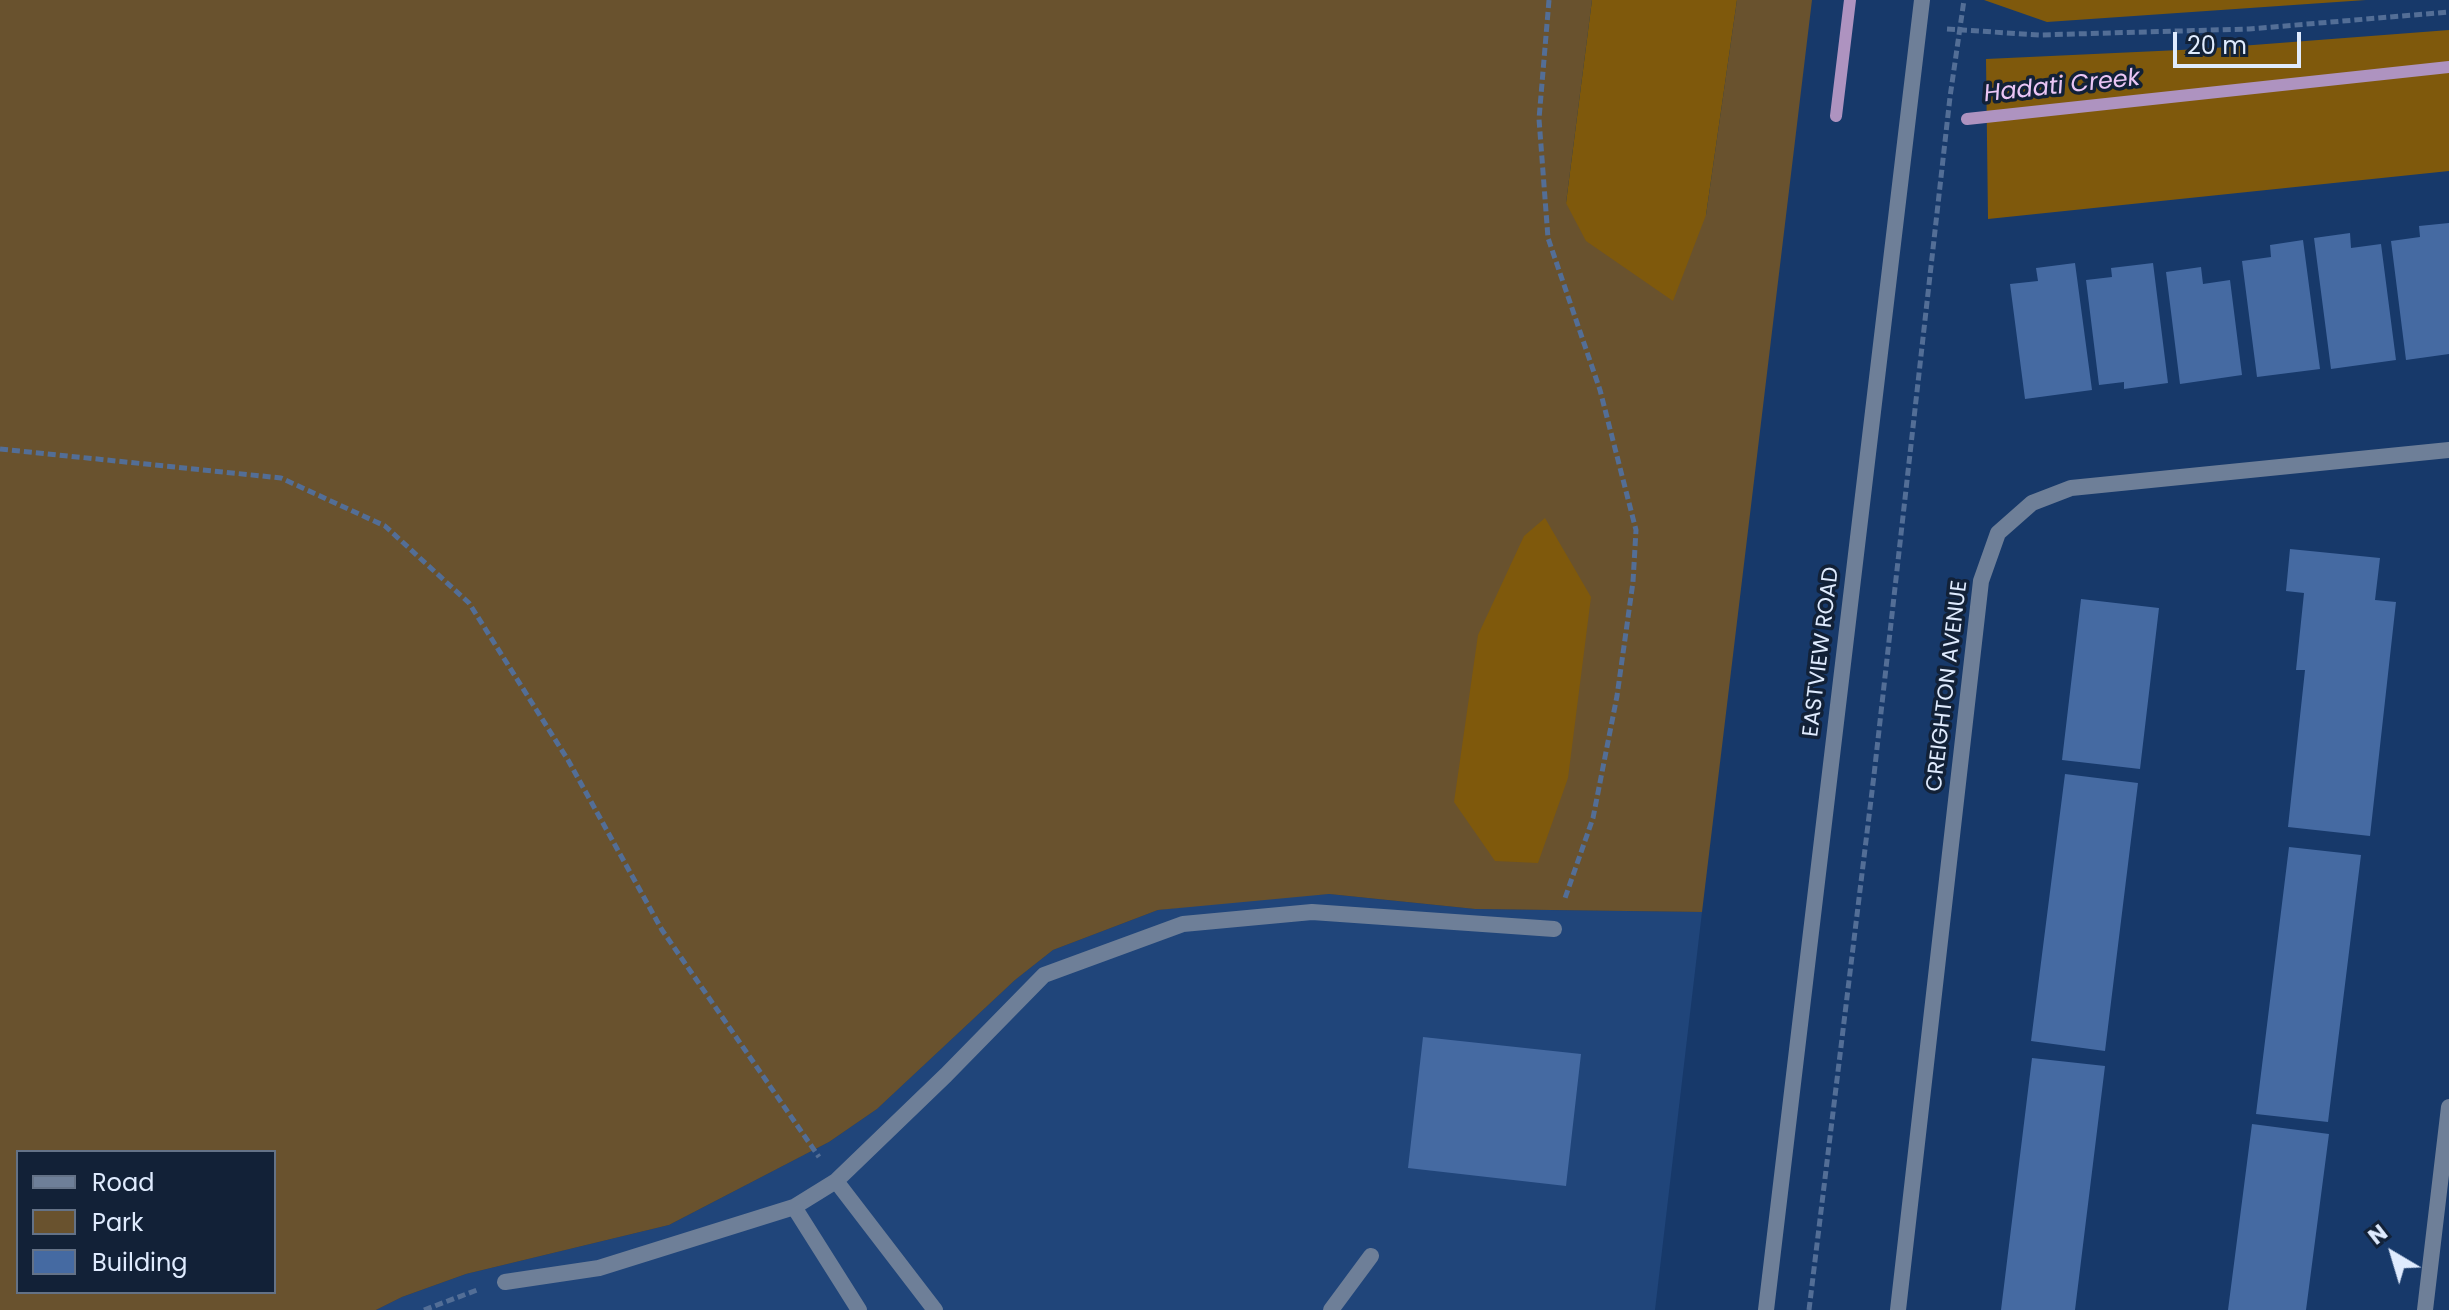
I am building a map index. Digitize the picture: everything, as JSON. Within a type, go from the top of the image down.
[{"type":"street","name":"EASTVIEW ROAD","points":[[1766,1310],[1922,0]]},
{"type":"street","name":"CREIGHTON AVENUE","points":[[1898,1310],[1981,581],[1998,533],[2032,503],[2071,488],[2449,450]]},
{"type":"street","points":[[505,1282],[599,1268],[794,1207],[836,1181],[1044,975],[1183,924],[1312,912],[1554,929]]},
{"type":"street","points":[[2425,1310],[2449,1107]]},
{"type":"street","points":[[836,1181],[935,1310]]},
{"type":"street","points":[[794,1207],[859,1310]]},
{"type":"street","points":[[1331,1310],[1371,1256]]},
{"type":"path","points":[[1549,0],[1539,119],[1548,238],[1600,390],[1636,530],[1633,582],[1617,696],[1593,818],[1554,929]]},
{"type":"path","points":[[1809,1310],[1872,790],[1950,97],[1964,0]]},
{"type":"path","points":[[1919,27],[2039,35],[2234,29],[2449,12]]},
{"type":"path","points":[[0,449],[281,478],[385,526],[469,603],[568,760],[662,930],[836,1181]]},
{"type":"path","points":[[424,1310],[451,1298],[505,1282]]},
{"type":"shaded area","points":[[1592,0],[1737,0],[1706,215],[1673,301],[1586,241],[1566,203]]},
{"type":"shaded area","points":[[1984,0],[2366,0],[2047,22]]},
{"type":"shaded area","points":[[2449,30],[2449,171],[1988,219],[1986,59],[2201,49]]},
{"type":"shaded area","points":[[1545,518],[1591,597],[1568,778],[1538,863],[1495,861],[1454,802],[1478,635],[1524,536]]},
{"type":"shaded area","points":[[1329,894],[1475,909],[1702,912],[1655,1310],[376,1310],[402,1297],[466,1274],[669,1225],[829,1142],[877,1109],[1015,980],[1053,950],[1158,910],[1272,896]]},
{"type":"green space","points":[[0,0],[1592,0],[1566,203],[1706,215],[1737,0],[1812,0],[1702,912],[1475,909],[1329,894],[1158,910],[1053,950],[1015,980],[877,1109],[829,1142],[669,1225],[466,1274],[402,1297],[376,1310],[0,1310]]},
{"type":"building","points":[[2449,223],[2449,354],[2406,360],[2391,241],[2420,237],[2419,226]]},
{"type":"building","points":[[2350,233],[2351,248],[2381,244],[2396,360],[2331,369],[2314,238]]},
{"type":"building","points":[[2303,240],[2320,369],[2257,377],[2242,261],[2271,257],[2270,245]]},
{"type":"building","points":[[2075,263],[2092,390],[2025,399],[2010,284],[2038,281],[2036,268]]},
{"type":"building","points":[[2153,263],[2168,383],[2124,389],[2124,382],[2099,385],[2086,280],[2112,277],[2111,268]]},
{"type":"building","points":[[2201,267],[2203,284],[2230,280],[2242,375],[2180,384],[2166,272]]},
{"type":"building","points":[[2290,549],[2380,558],[2375,600],[2396,602],[2370,836],[2288,827],[2305,670],[2296,670],[2304,593],[2286,591]]},
{"type":"building","points":[[2081,599],[2159,608],[2140,769],[2062,760]]},
{"type":"building","points":[[2065,774],[2138,783],[2105,1051],[2031,1041]]},
{"type":"building","points":[[2289,847],[2361,855],[2328,1122],[2256,1114]]},
{"type":"building","points":[[1423,1037],[1581,1054],[1566,1186],[1408,1168]]},
{"type":"building","points":[[2032,1058],[2105,1066],[2075,1310],[2001,1310]]},
{"type":"building","points":[[2252,1124],[2329,1134],[2306,1310],[2228,1310]]},
{"type":"waterway","points":[[1836,116],[1850,0]]},
{"type":"waterway","name":"Hadati Creek","points":[[1967,119],[2449,67]]}]
